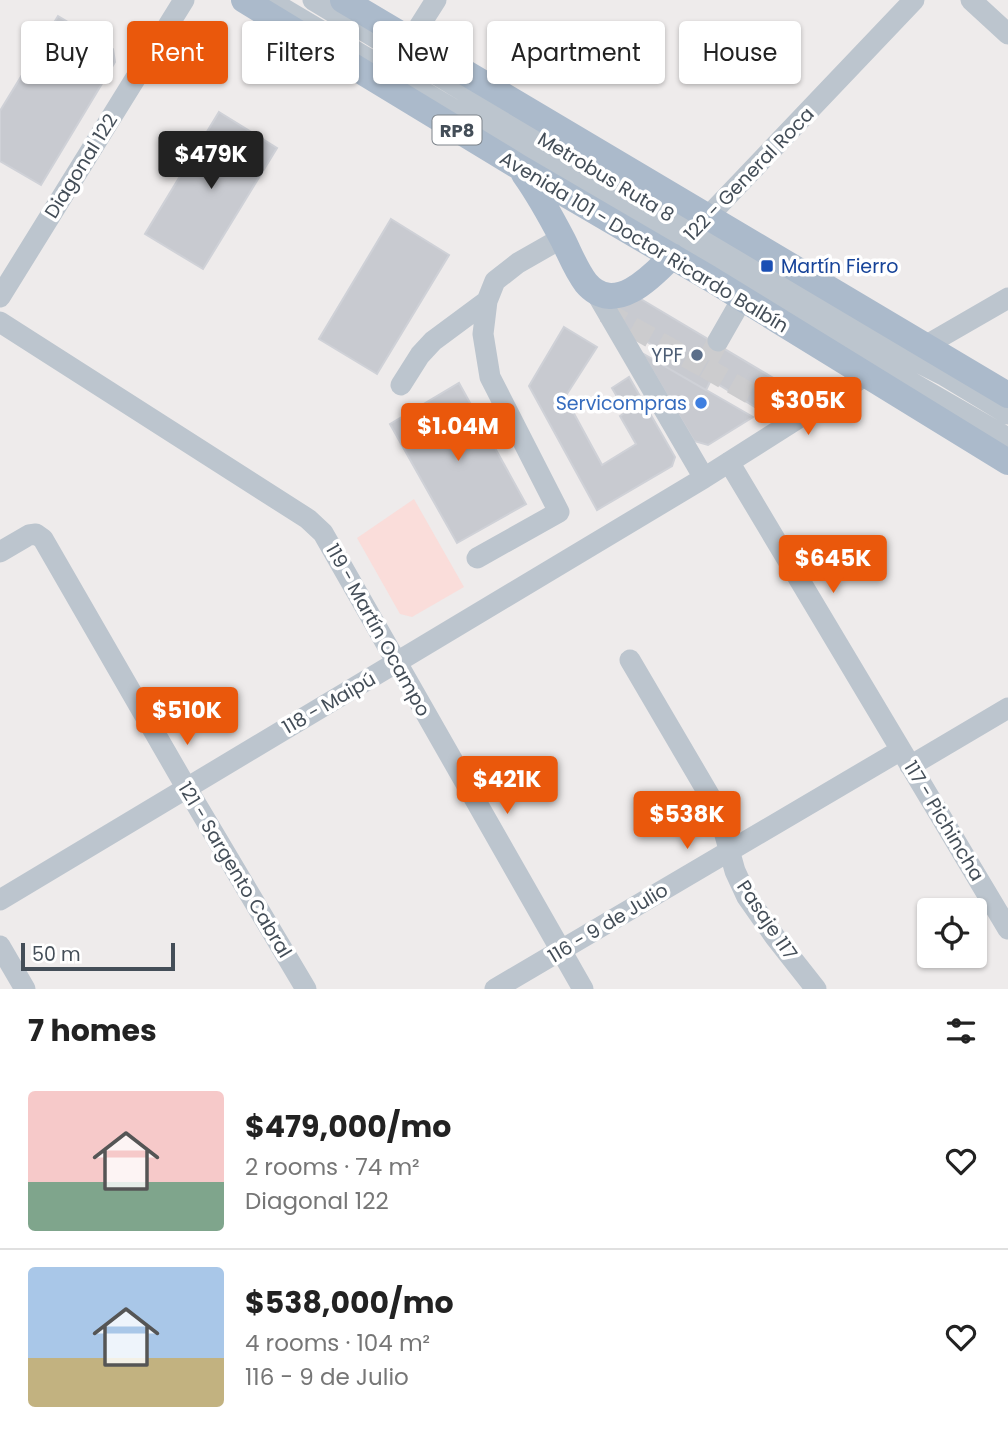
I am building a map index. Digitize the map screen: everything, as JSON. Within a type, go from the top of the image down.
[{"type":"main road","name":"Avenida 101 - Doctor Ricardo Balbín","points":[[244,0],[519,167],[690,237],[1008,395]]},
{"type":"main road","name":"Avenida 101 - Doctor Ricardo Balbín","points":[[343,0],[377,21]]},
{"type":"main road","name":"Avenida 101 - Doctor Ricardo Balbín","points":[[471,84],[690,237],[742,299],[874,371],[1008,462]]},
{"type":"main road","points":[[519,167],[562,237],[579,274],[595,292],[608,295],[626,294],[641,285],[690,237]]},
{"type":"street","name":"Diagonal 122","points":[[0,297],[184,0]]},
{"type":"street","name":"Metrobus Ruta 8","points":[[269,0],[652,227],[690,237]]},
{"type":"street","name":"Metrobus Ruta 8","points":[[313,0],[690,237],[874,371],[1008,438]]},
{"type":"street","name":"122 - General Roca","points":[[690,237],[914,0]]},
{"type":"street","points":[[971,0],[1008,34]]},
{"type":"street","points":[[421,21],[430,3]]},
{"type":"street","points":[[477,558],[559,512],[490,377],[482,334],[487,301],[495,281],[505,271],[562,237]]},
{"type":"street","points":[[595,292],[704,478]]},
{"type":"street","name":"118 - Maipú","points":[[0,900],[704,478],[874,371],[1008,298]]},
{"type":"street","points":[[718,341],[742,299]]},
{"type":"street","points":[[401,385],[420,355],[433,341],[487,301]]},
{"type":"street","name":"119 - Martín Ocampo","points":[[0,322],[308,519],[323,533],[583,989]]},
{"type":"street","points":[[915,351],[945,376],[1008,414]]},
{"type":"street","points":[[767,403],[787,425]]},
{"type":"street","name":"117 - Pichincha","points":[[729,462],[1008,929]]},
{"type":"street","name":"121 - Sargento Cabral","points":[[0,552],[29,535],[36,534],[43,539],[186,788],[306,989]]},
{"type":"street","name":"Pasaje 117","points":[[630,660],[718,810],[735,871],[747,897],[817,989]]},
{"type":"street","name":"116 - 9 de Julio","points":[[495,989],[731,849],[905,758],[1008,708]]},
{"type":"street","points":[[0,946],[25,989]]},
{"type":"shaded area","points":[[414,499],[464,587],[412,617],[400,614],[357,538]]},
{"type":"building","points":[[21,77],[21,84],[102,84],[41,185],[0,161],[0,111]]},
{"type":"building","points":[[219,112],[277,148],[203,269],[145,234]]},
{"type":"building","points":[[391,219],[449,255],[377,374],[319,339]]},
{"type":"building","points":[[624,289],[785,385],[768,415],[711,380],[706,390],[659,363],[665,353],[607,317]]},
{"type":"building","points":[[564,327],[597,347],[565,397],[602,465],[636,444],[620,416],[626,412],[612,388],[629,377],[675,457],[672,466],[597,510],[529,386]]},
{"type":"building","name":"Servicompras","points":[[642,353],[753,417],[708,445],[694,441]]},
{"type":"building","points":[[459,383],[526,504],[457,543],[390,424]]},
{"type":"tunnel","points":[[605,312],[704,367]]},
{"type":"tunnel","points":[[718,341],[704,367],[767,403]]},
{"type":"place","name":"Martín Fierro","points":[[767,266]]},
{"type":"place","name":"YPF","points":[[697,355]]},
{"type":"place","name":"Servicompras","points":[[701,403]]}]
